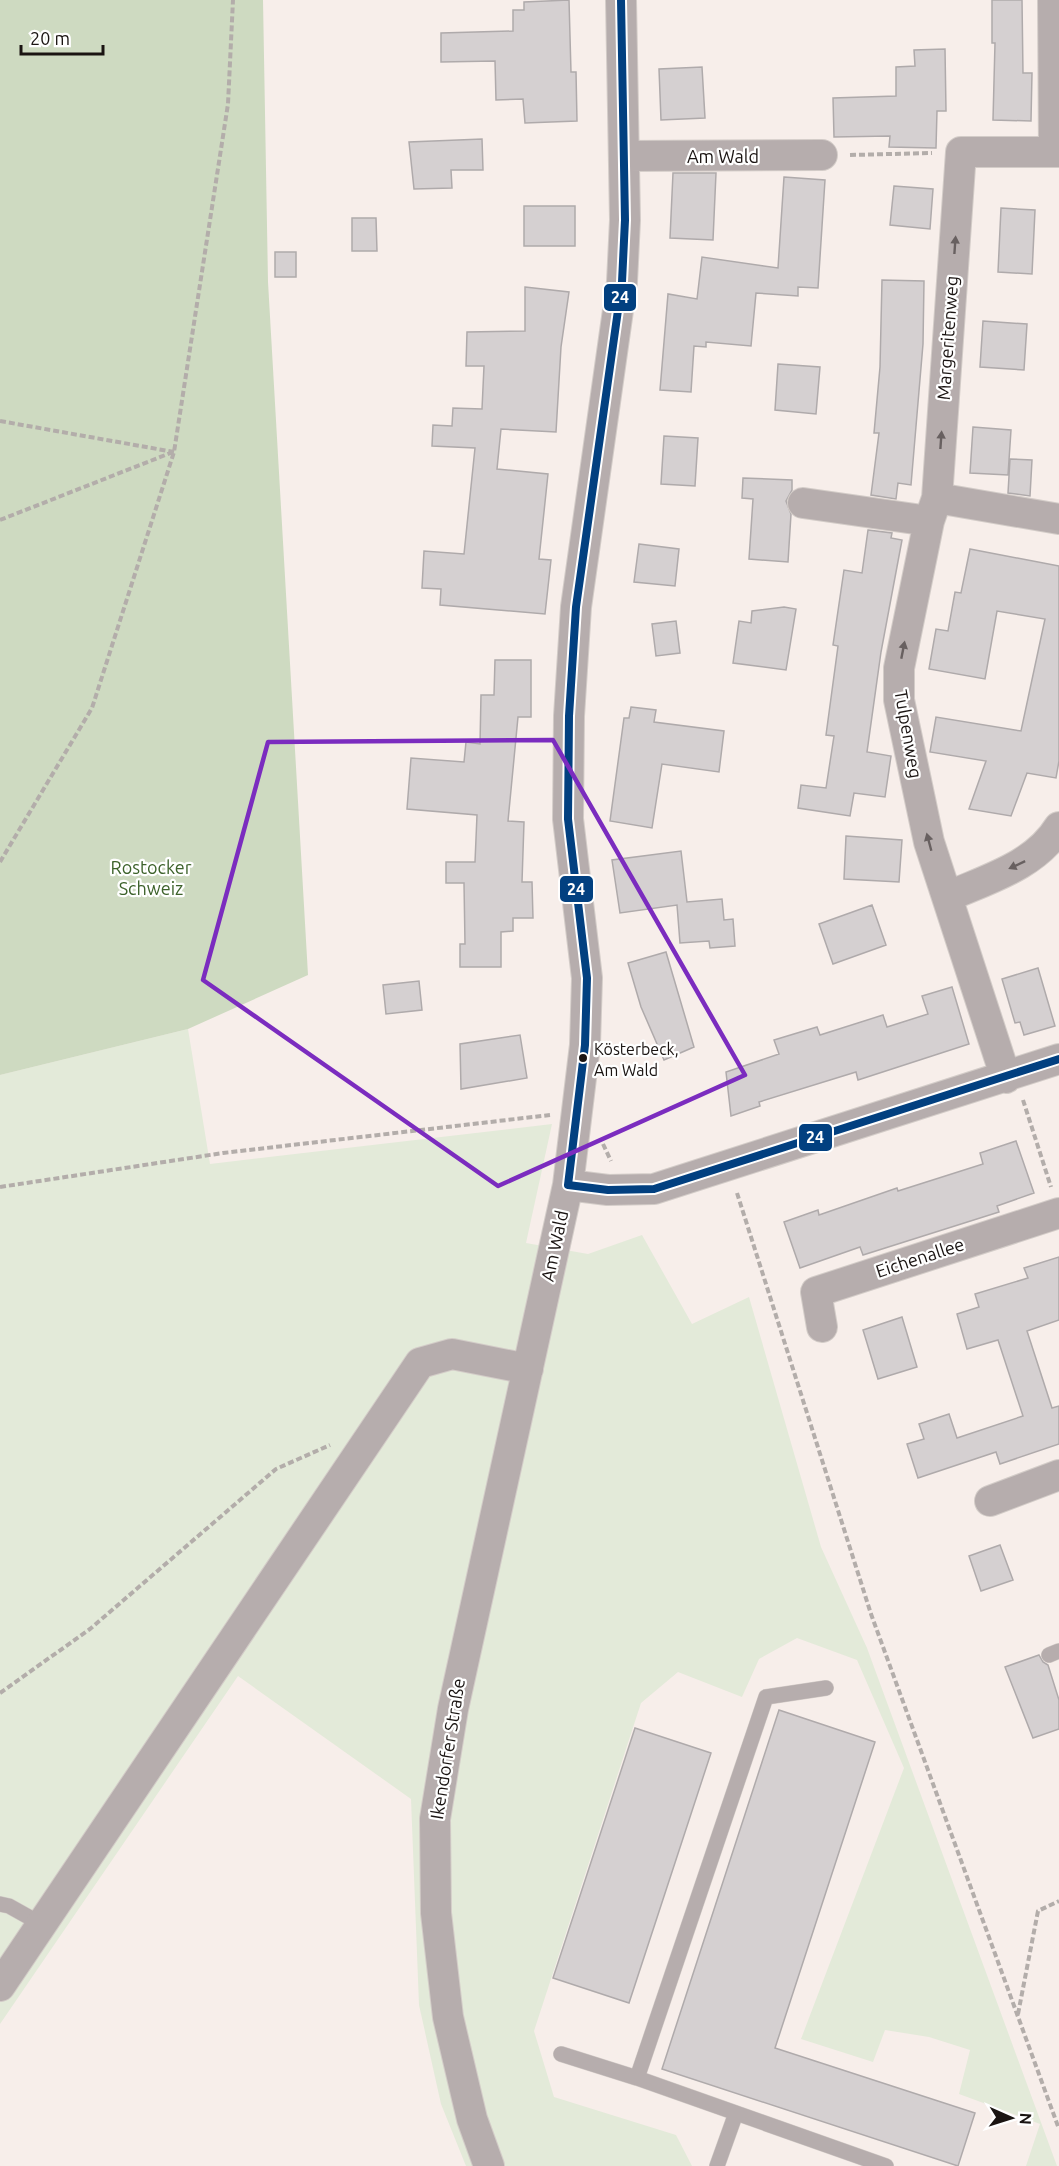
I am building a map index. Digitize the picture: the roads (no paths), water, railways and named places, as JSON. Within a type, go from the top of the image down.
[{"type":"street","name":"Am Wald","points":[[528,1368],[568,1185],[585,1045],[587,978],[568,819],[569,716],[576,607],[622,282],[625,156],[621,0]]},
{"type":"street","points":[[1053,0],[1057,153]]},
{"type":"street","name":"Margeritenweg","points":[[933,510],[961,152],[1057,153]]},
{"type":"street","name":"Am Wald","points":[[625,156],[822,155]]},
{"type":"street","points":[[802,503],[1059,519]]},
{"type":"street","name":"Tulpenweg","points":[[933,510],[900,668],[899,700],[929,842],[1006,1078]]},
{"type":"street","points":[[947,897],[1026,861],[1049,843],[1059,827]]},
{"type":"street","points":[[568,1185],[608,1190],[654,1189],[1006,1078],[1059,1059]]},
{"type":"street","name":"Eichenallee","points":[[822,1327],[816,1292],[1055,1201]]},
{"type":"street","points":[[0,1986],[420,1363],[452,1354],[528,1368]]},
{"type":"street","name":"Ikendorfer Straße","points":[[489,2166],[472,2119],[448,2016],[436,1913],[435,1819],[453,1710],[528,1368]]},
{"type":"street","points":[[990,1501],[1059,1475]]},
{"type":"lane","points":[[637,2078],[766,1697],[826,1689]]},
{"type":"lane","points":[[0,1904],[9,1906],[43,1925]]},
{"type":"lane","points":[[561,2054],[637,2078],[886,2166]]},
{"type":"lane","points":[[717,2166],[736,2113]]},
{"type":"place","name":"Kösterbeck, Am Wald","points":[[583,1058]]},
{"type":"park label","name":"Rostocker Schweiz","points":[[151,878]]}]
